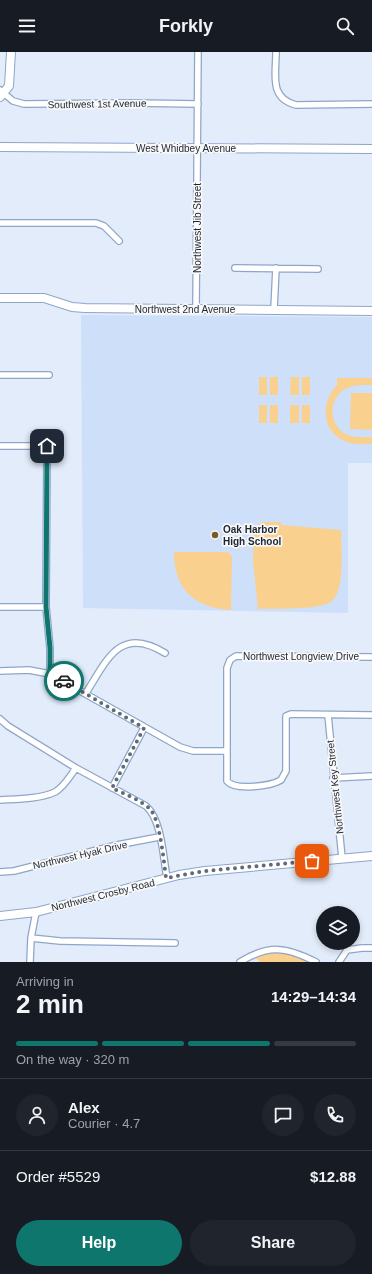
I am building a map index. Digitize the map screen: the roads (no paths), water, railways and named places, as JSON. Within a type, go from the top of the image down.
[{"type":"street","points":[[1,93],[10,81],[11,52]]},
{"type":"street","name":"Northwest Jib Street","points":[[196,309],[198,52]]},
{"type":"street","points":[[276,52],[277,92],[286,102],[296,105],[372,104]]},
{"type":"street","name":"Southwest 1st Avenue","points":[[1,93],[13,101],[24,104],[198,104]]},
{"type":"street","name":"West Whidbey Avenue","points":[[0,147],[372,149]]},
{"type":"street","points":[[0,223],[96,223],[104,226],[119,241]]},
{"type":"street","points":[[236,268],[318,269]]},
{"type":"street","points":[[274,309],[276,268]]},
{"type":"street","name":"Northwest 2nd Avenue","points":[[0,298],[44,298],[77,308],[372,311]]},
{"type":"street","points":[[0,375],[49,375]]},
{"type":"street","points":[[0,446],[47,446],[46,607],[50,648],[50,674]]},
{"type":"street","points":[[0,607],[46,607]]},
{"type":"street","points":[[86,693],[111,653],[123,646],[138,642],[147,643],[165,653]]},
{"type":"street","name":"Northwest Longview Drive","points":[[328,715],[291,714],[286,716],[286,772],[281,780],[276,783],[240,787],[229,784],[226,776],[227,668],[232,657],[372,657]]},
{"type":"street","points":[[0,671],[22,670],[50,674],[86,693],[144,728],[187,750],[227,751]]},
{"type":"street","points":[[328,715],[372,715]]},
{"type":"street","name":"Northwest Key Street","points":[[328,715],[342,858]]},
{"type":"street","points":[[0,719],[8,726],[76,768],[146,806],[152,811],[157,824],[166,878]]},
{"type":"street","points":[[112,788],[144,728]]},
{"type":"street","points":[[0,800],[26,798],[55,792],[64,785],[76,768]]},
{"type":"street","points":[[333,778],[372,776]]},
{"type":"street","name":"Northwest Hyak Drive","points":[[0,872],[14,871],[117,845],[159,837]]},
{"type":"street","name":"Northwest Crosby Road","points":[[0,916],[36,912],[166,878],[205,871],[372,856]]},
{"type":"street","points":[[30,962],[30,938],[36,912]]},
{"type":"street","points":[[30,938],[60,941],[174,943]]},
{"type":"street","points":[[338,962],[348,950],[372,948]]},
{"type":"street","points":[[240,962],[253,954],[275,949],[299,953],[316,962]]},
{"type":"place","name":"Oak Harbor High School","points":[[215,535]]}]
